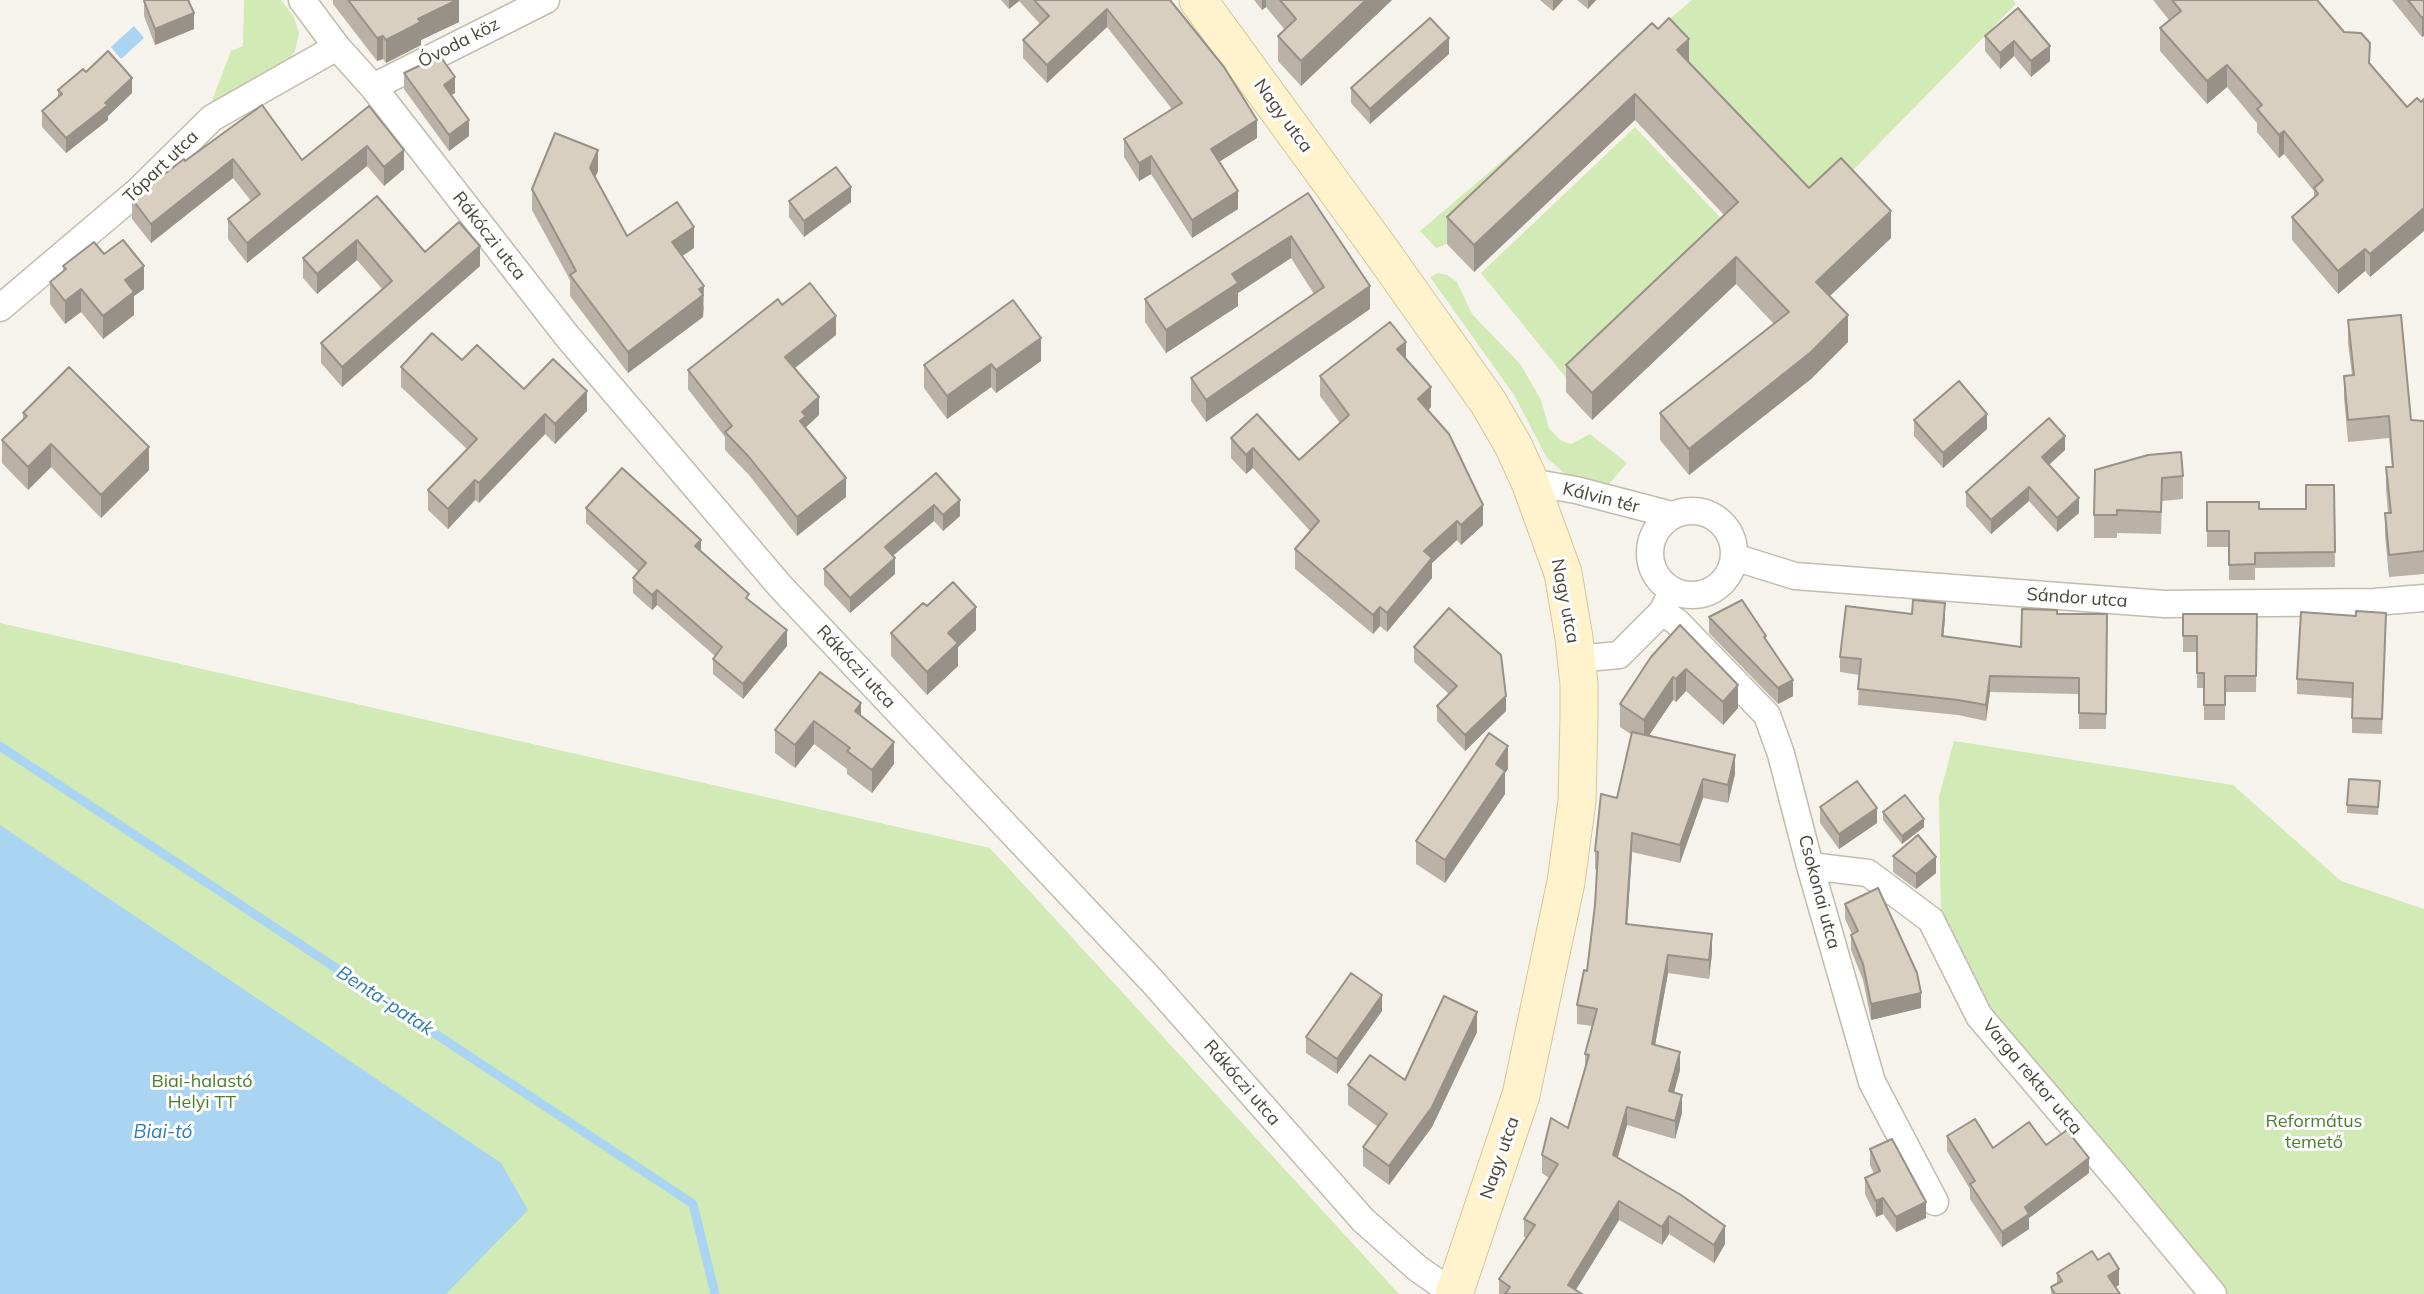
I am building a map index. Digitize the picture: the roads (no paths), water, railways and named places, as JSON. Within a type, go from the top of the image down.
[{"type":"main road","name":"Nagy utca","points":[[1198,0],[1488,402],[1513,445],[1530,482],[1563,573],[1576,659],[1579,718],[1577,801],[1566,881],[1521,1095],[1454,1294]]},
{"type":"street","name":"Rákóczi utca","points":[[302,0],[337,47],[373,86],[567,337],[780,586],[1152,981],[1363,1220],[1417,1268],[1454,1294]]},
{"type":"street","name":"Óvoda köz","points":[[373,86],[546,0]]},
{"type":"street","name":"Tópart utca","points":[[0,308],[138,191],[212,118],[337,47]]},
{"type":"street","name":"Kálvin tér","points":[[1530,482],[1576,490],[1672,515]]},
{"type":"street","points":[[1576,659],[1619,655],[1667,601],[1713,590],[1724,581],[1731,570],[1734,544],[1721,522],[1710,514],[1684,510],[1661,522],[1654,533],[1649,545],[1649,558],[1667,601]]},
{"type":"street","name":"Sándor utca","points":[[1734,557],[1795,576],[2164,604],[2375,602],[2424,598]]},
{"type":"street","name":"Csokonai utca","points":[[1667,601],[1677,622],[1767,715],[1782,754],[1872,1082],[1935,1202]]},
{"type":"street","name":"Varga rektor utca","points":[[1811,866],[1867,873],[1931,920],[1979,1016],[2213,1294]]},
{"type":"water","points":[[134,26],[144,38],[121,59],[111,47]]},
{"type":"water","name":"Biai-tó","points":[[0,825],[501,1163],[528,1210],[446,1294],[0,1294]]},
{"type":"waterway","name":"Benta-patak","points":[[0,746],[693,1204],[715,1294]]},
{"type":"park label","name":"Biai-halastó Helyi TT","points":[[202,1092]]},
{"type":"park label","name":"Református temető","points":[[2314,1132]]}]
